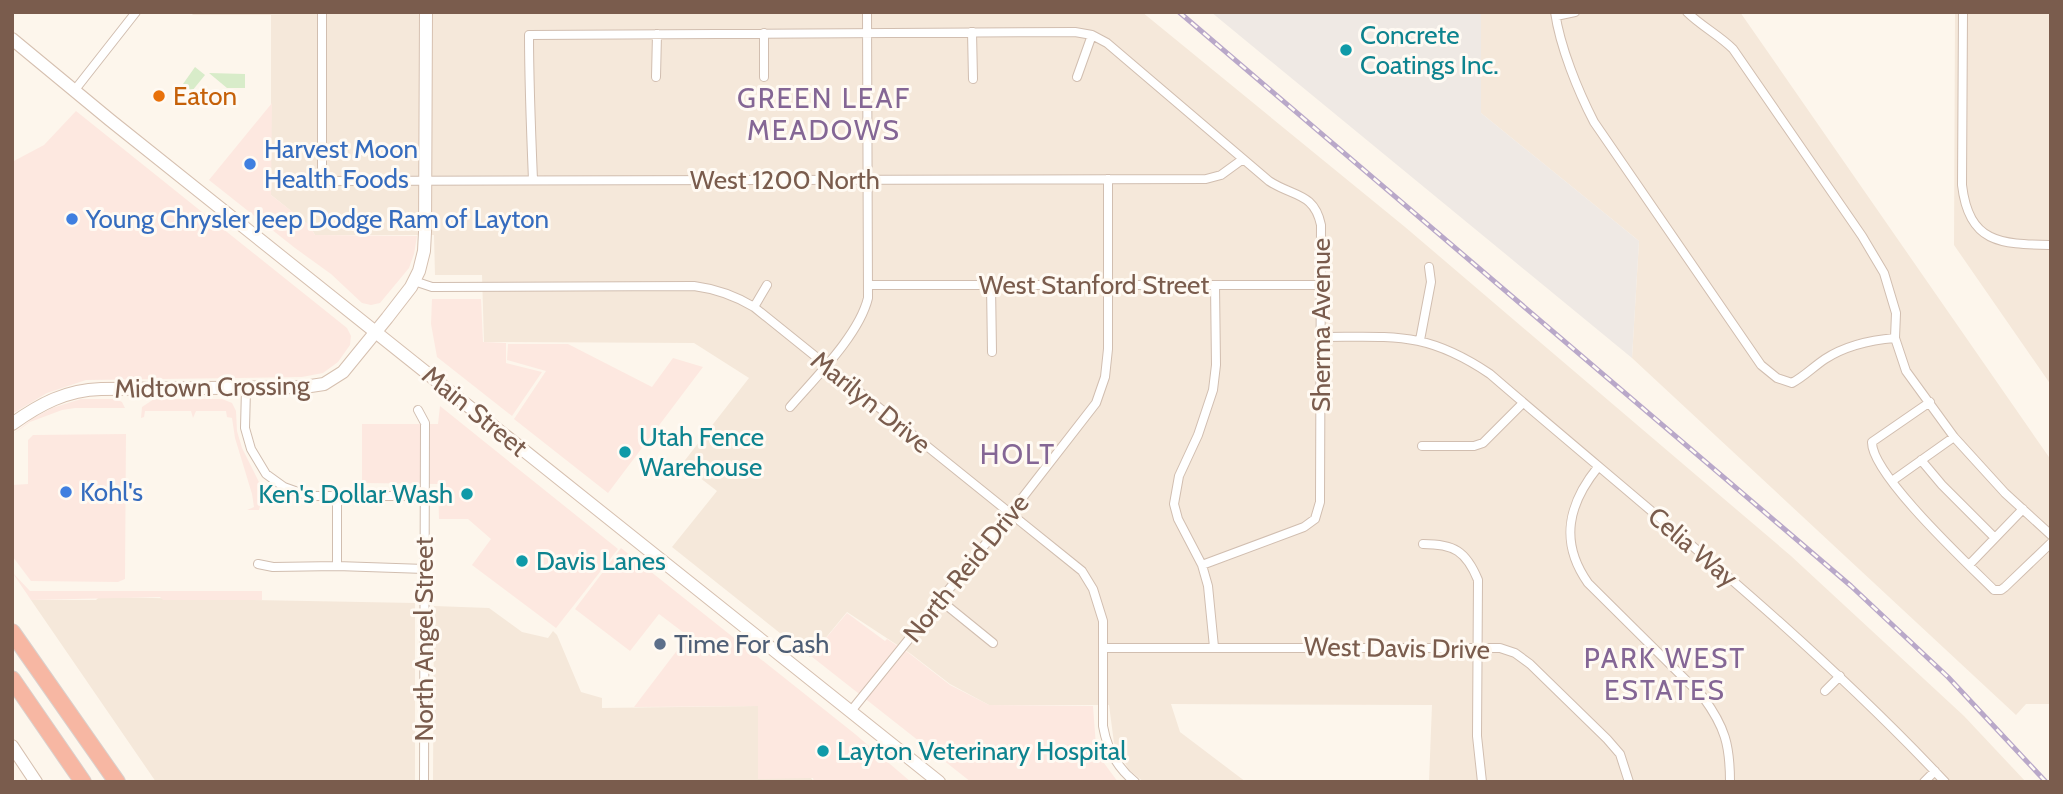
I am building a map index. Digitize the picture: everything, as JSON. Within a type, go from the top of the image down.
[{"type":"highway","points":[[12,632],[117,782]]},
{"type":"highway","points":[[12,679],[83,782]]},
{"type":"main road","points":[[414,281],[424,251],[426,12]]},
{"type":"main road","name":"Main Street","points":[[12,39],[939,782]]},
{"type":"main road","name":"Midtown Crossing","points":[[12,424],[50,400],[87,390],[246,389],[304,387],[328,382],[347,369],[414,281]]},
{"type":"main road","points":[[12,746],[36,782]]},
{"type":"street","points":[[74,91],[136,12]]},
{"type":"street","name":"West 1200 North","points":[[322,12],[322,181],[1206,179],[1221,175],[1243,159]]},
{"type":"street","points":[[790,407],[856,327],[864,312],[868,285],[867,12]]},
{"type":"street","points":[[1575,12],[1555,14],[1584,104],[1761,365],[1777,378],[1792,383],[1805,376],[1824,359],[1847,348],[1875,340],[1895,338]]},
{"type":"street","points":[[1687,12],[1734,49],[1862,236],[1884,273],[1896,313],[1895,338],[1906,371],[1954,437],[2022,509],[2051,535]]},
{"type":"street","points":[[1963,12],[1964,205],[1975,225],[1989,237],[2009,244],[2051,245]]},
{"type":"street","points":[[972,32],[973,79]]},
{"type":"street","points":[[533,180],[532,127],[528,102],[529,35],[1075,32],[1092,36],[1077,77]]},
{"type":"street","points":[[764,33],[764,77]]},
{"type":"street","points":[[656,77],[657,34]]},
{"type":"street","name":"Sherma Avenue","points":[[1092,36],[1107,43],[1283,190],[1309,200],[1318,211],[1321,225],[1320,502],[1315,519],[1304,527],[1202,565]]},
{"type":"street","name":"North Reid Drive","points":[[851,711],[1096,403],[1105,377],[1108,349],[1108,179]]},
{"type":"street","points":[[1420,340],[1431,282],[1429,267]]},
{"type":"street","name":"Marilyn Drive","points":[[414,281],[432,287],[694,286],[716,289],[754,307],[1082,571],[1100,605],[1103,621],[1106,739],[1119,767],[1135,782]]},
{"type":"street","points":[[754,307],[767,285]]},
{"type":"street","name":"West Stanford Street","points":[[868,285],[1320,285]]},
{"type":"street","points":[[991,285],[992,352]]},
{"type":"street","points":[[1214,647],[1212,608],[1202,565],[1178,519],[1174,503],[1175,488],[1207,413],[1213,390],[1216,365],[1215,285]]},
{"type":"street","name":"Celia Way","points":[[1321,337],[1391,336],[1420,340],[1466,359],[1490,374],[1783,624],[1840,676],[1945,782]]},
{"type":"street","points":[[246,389],[245,428],[250,449],[266,474],[284,487],[309,496],[425,496]]},
{"type":"street","points":[[1930,402],[1872,442],[1872,449],[1892,481],[1994,590],[2001,590],[2051,543]]},
{"type":"street","points":[[1422,446],[1474,446],[1483,443],[1523,403]]},
{"type":"street","name":"North Angel Street","points":[[418,410],[425,423],[424,782]]},
{"type":"street","points":[[1892,481],[1954,437]]},
{"type":"street","points":[[1921,460],[1994,537]]},
{"type":"street","points":[[1598,467],[1579,494],[1572,512],[1571,549],[1578,568],[1588,583],[1703,697],[1716,715],[1726,735],[1730,782]]},
{"type":"street","points":[[337,496],[337,566]]},
{"type":"street","points":[[1969,565],[2022,509]]},
{"type":"street","points":[[1423,544],[1442,544],[1460,551],[1471,564],[1478,580],[1477,736],[1482,782]]},
{"type":"street","points":[[258,564],[273,567],[425,569]]},
{"type":"street","points":[[940,600],[993,643]]},
{"type":"street","name":"West Davis Drive","points":[[1103,648],[1500,648],[1515,653],[1530,664],[1620,754],[1629,782]]},
{"type":"street","points":[[1825,691],[1840,676]]},
{"type":"street","points":[[1924,782],[1935,771]]},
{"type":"shaded area","points":[[190,12],[1142,12],[1405,227],[1791,556],[1964,716],[2026,782],[1429,782],[1432,705],[1171,704],[1180,732],[1246,782],[1144,782],[1129,770],[1114,743],[1109,705],[989,705],[950,684],[911,654],[847,612],[810,657],[672,547],[717,491],[682,464],[749,378],[694,343],[484,342],[482,275],[435,275],[434,235],[315,235],[309,225],[271,195],[271,15],[193,15]]},
{"type":"shaded area","points":[[1211,12],[1481,12],[1481,113],[1639,241],[1632,358]]},
{"type":"shaded area","points":[[1481,12],[1740,12],[2051,460],[2051,704],[2026,704],[2016,715],[1632,358],[1639,241],[1481,113]]},
{"type":"shaded area","points":[[1955,12],[2051,12],[2051,385],[1954,245]]},
{"type":"shaded area","points":[[272,103],[271,195],[309,225],[315,235],[417,236],[409,268],[380,303],[362,303],[331,274],[209,180]]},
{"type":"shaded area","points":[[76,111],[347,328],[351,336],[350,345],[338,362],[323,373],[302,377],[86,380],[47,393],[12,414],[12,162],[44,145]]},
{"type":"shaded area","points":[[432,299],[481,299],[483,342],[506,343],[506,363],[542,372],[512,416],[437,357],[431,324]]},
{"type":"shaded area","points":[[508,344],[568,344],[652,387],[673,358],[703,367],[608,493],[514,419],[546,371],[507,360]]},
{"type":"shaded area","points":[[81,399],[116,399],[122,402],[125,408],[62,410],[30,422],[12,435],[32,419],[52,408]]},
{"type":"shaded area","points":[[154,399],[222,399],[232,403],[236,411],[237,431],[242,448],[261,486],[259,510],[247,510],[254,507],[252,494],[235,438],[232,418],[227,417],[226,411],[196,411],[193,418],[191,411],[145,411],[144,417],[141,418],[142,407]]},
{"type":"shaded area","points":[[440,406],[618,549],[556,628],[472,565],[491,539],[468,519],[439,519],[438,484],[362,483],[362,424],[438,424]]},
{"type":"shaded area","name":"Kohl's","points":[[126,434],[125,579],[118,582],[31,581],[13,557],[12,485],[28,484],[28,440],[33,435]]},
{"type":"shaded area","points":[[621,548],[855,734],[911,782],[758,779],[758,706],[634,707],[688,636],[659,614],[630,651],[575,609]]},
{"type":"shaded area","points":[[12,572],[30,591],[262,591],[262,600],[163,600],[160,597],[31,600]]},
{"type":"shaded area","points":[[99,597],[415,603],[415,782],[156,782],[31,600],[96,600]]},
{"type":"shaded area","points":[[434,606],[489,608],[522,632],[548,638],[553,631],[581,692],[602,698],[602,708],[758,706],[814,782],[433,782]]},
{"type":"shaded area","points":[[847,613],[885,641],[887,639],[910,654],[950,685],[989,705],[1093,706],[1096,746],[1101,759],[1118,782],[971,782],[811,656]]},
{"type":"green space","points":[[195,67],[205,75],[192,91],[183,84]]},
{"type":"green space","points":[[209,73],[245,74],[245,88],[227,88]]},
{"type":"railway","points":[[1179,12],[1851,586],[1948,677],[2046,782]]},
{"type":"place","name":"Concrete Coatings Inc.","points":[[1346,50]]},
{"type":"place","name":"Eaton","points":[[159,96]]},
{"type":"place","name":"Harvest Moon Health Foods","points":[[250,164]]},
{"type":"place","name":"Young Chrysler Jeep Dodge Ram of Layton","points":[[72,219]]},
{"type":"place","name":"Utah Fence Warehouse","points":[[625,452]]},
{"type":"place","name":"Kohl's","points":[[66,492]]},
{"type":"place","name":"Ken's Dollar Wash","points":[[467,494]]},
{"type":"place","name":"Davis Lanes","points":[[522,561]]},
{"type":"place","name":"Time For Cash","points":[[660,644]]},
{"type":"place","name":"Layton Veterinary Hospital","points":[[823,751]]},
{"type":"district","name":"GREEN LEAF MEADOWS","points":[[824,114]]},
{"type":"district","name":"HOLT","points":[[1018,454]]},
{"type":"district","name":"PARK WEST ESTATES","points":[[1665,674]]}]
